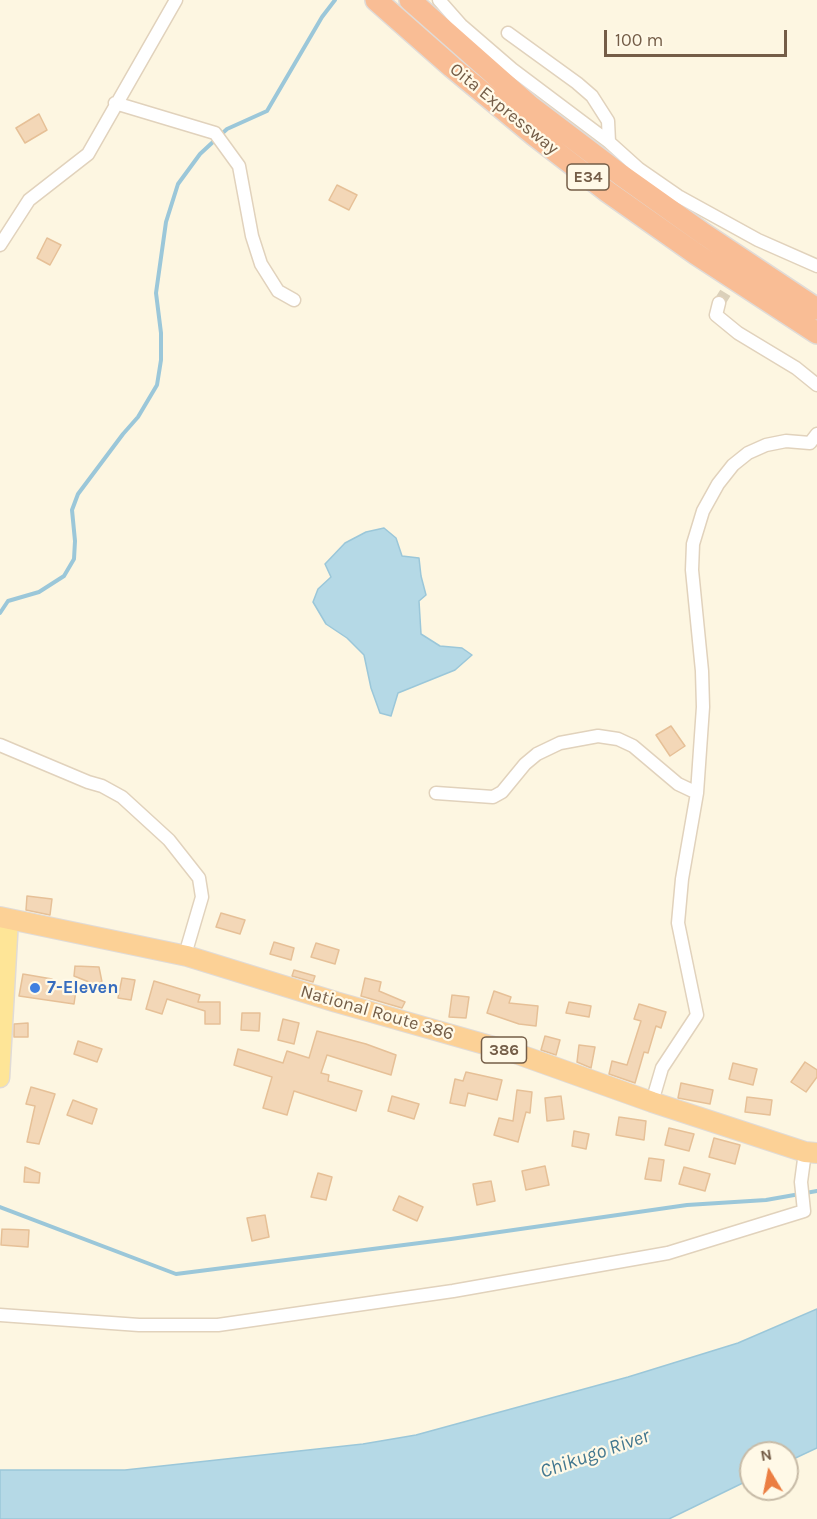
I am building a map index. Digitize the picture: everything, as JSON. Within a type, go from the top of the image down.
[{"type":"highway","name":"Oita Expressway","points":[[376,0],[534,135],[608,192],[696,254],[817,333]]},
{"type":"highway","name":"Oita Expressway","points":[[410,0],[530,106],[704,234],[817,309]]},
{"type":"highway","name":"National Route 386","points":[[4,918],[187,956],[336,1002],[512,1052],[652,1102],[811,1153]]},
{"type":"main road","points":[[0,1078],[4,918]]},
{"type":"street","points":[[0,245],[29,200],[87,154],[176,0]]},
{"type":"street","points":[[439,0],[461,25],[512,69],[609,142],[639,169],[678,196],[758,240],[817,266]]},
{"type":"street","points":[[508,33],[592,96],[608,121],[609,142]]},
{"type":"street","points":[[116,103],[215,133],[239,166],[252,236],[261,264],[278,291],[294,300]]},
{"type":"street","points":[[750,254],[758,240]]},
{"type":"street","points":[[719,303],[716,315],[738,333],[796,368],[817,385]]},
{"type":"street","points":[[652,1102],[662,1068],[697,1015],[678,923],[682,879],[697,793],[703,707],[702,671],[692,570],[693,544],[699,520],[718,484],[734,465],[748,453],[766,445],[786,441],[810,443],[817,434]]},
{"type":"street","points":[[436,794],[493,797],[502,792],[525,764],[537,754],[560,743],[598,736],[618,738],[633,746],[678,784],[697,793]]},
{"type":"street","points":[[0,745],[122,797],[169,840],[199,878],[202,897],[187,948],[187,956]]},
{"type":"street","points":[[0,1315],[162,1326],[218,1325],[453,1291],[668,1253],[804,1211],[801,1182],[811,1153]]},
{"type":"water","points":[[384,528],[396,538],[402,556],[419,558],[426,595],[419,601],[421,634],[440,646],[462,648],[472,655],[455,670],[398,693],[391,716],[380,713],[371,688],[364,655],[347,638],[326,624],[313,602],[318,589],[331,577],[325,564],[345,543],[366,532]]},
{"type":"water","name":"Chikugo River","points":[[817,1309],[817,1448],[799,1456],[799,1441],[739,1441],[739,1485],[669,1519],[0,1519],[0,1470],[125,1470],[363,1444],[416,1435],[628,1377],[738,1343]]},
{"type":"building","points":[[39,114],[47,130],[25,143],[16,128]]},
{"type":"building","points":[[337,185],[357,195],[349,210],[329,200]]},
{"type":"building","points":[[47,238],[61,245],[50,265],[37,258]]},
{"type":"building","points":[[671,726],[685,746],[670,756],[656,735]]},
{"type":"building","points":[[27,896],[52,899],[50,915],[26,910]]},
{"type":"building","points":[[221,913],[245,920],[240,934],[216,927]]},
{"type":"building","points":[[274,942],[294,948],[291,960],[270,954]]},
{"type":"building","points":[[316,943],[339,950],[335,964],[311,957]]},
{"type":"building","points":[[75,966],[99,967],[102,982],[94,984],[74,976]]},
{"type":"building","points":[[294,970],[315,976],[313,982],[292,976]]},
{"type":"building","name":"7-Eleven","points":[[23,974],[52,979],[51,987],[76,990],[74,1004],[19,996]]},
{"type":"building","points":[[122,978],[135,980],[131,1000],[118,998]]},
{"type":"building","points":[[365,978],[381,982],[379,991],[405,1002],[402,1008],[361,996]]},
{"type":"building","points":[[154,981],[200,995],[198,1002],[220,1002],[220,1024],[205,1024],[205,1011],[167,999],[162,1014],[146,1009]]},
{"type":"building","points":[[494,991],[511,997],[509,1003],[538,1006],[536,1026],[519,1024],[487,1013]]},
{"type":"building","points":[[452,995],[469,997],[466,1018],[449,1017]]},
{"type":"building","points":[[569,1002],[591,1006],[589,1017],[566,1013]]},
{"type":"building","points":[[639,1004],[666,1012],[661,1028],[656,1026],[648,1053],[644,1052],[635,1083],[609,1074],[612,1061],[627,1065],[641,1021],[634,1019]]},
{"type":"building","points":[[242,1013],[260,1013],[259,1031],[241,1030]]},
{"type":"building","points":[[283,1019],[299,1023],[294,1044],[278,1040]]},
{"type":"building","points":[[28,1023],[28,1037],[14,1037],[14,1024]]},
{"type":"building","points":[[317,1031],[366,1044],[396,1055],[391,1075],[327,1055],[321,1073],[329,1075],[328,1081],[362,1091],[356,1111],[294,1091],[287,1115],[263,1108],[272,1077],[234,1065],[238,1049],[283,1063],[287,1051],[309,1058]]},
{"type":"building","points":[[545,1036],[560,1040],[556,1055],[541,1050]]},
{"type":"building","points":[[78,1041],[102,1049],[97,1062],[74,1054]]},
{"type":"building","points":[[579,1045],[595,1047],[591,1068],[577,1062]]},
{"type":"building","points":[[805,1062],[817,1070],[817,1077],[806,1092],[791,1082]]},
{"type":"building","points":[[733,1063],[757,1069],[753,1085],[729,1079]]},
{"type":"building","points":[[466,1072],[502,1080],[497,1100],[468,1093],[465,1106],[450,1103],[455,1079],[463,1081]]},
{"type":"building","points":[[681,1083],[713,1090],[710,1104],[678,1098]]},
{"type":"building","points":[[31,1087],[55,1094],[39,1144],[27,1142],[35,1106],[26,1104]]},
{"type":"building","points":[[517,1090],[532,1092],[530,1113],[526,1112],[518,1142],[494,1135],[499,1118],[513,1121]]},
{"type":"building","points":[[392,1096],[419,1104],[414,1119],[388,1111]]},
{"type":"building","points":[[561,1096],[564,1119],[547,1121],[545,1098]]},
{"type":"building","points":[[747,1097],[772,1100],[770,1115],[745,1112]]},
{"type":"building","points":[[73,1100],[97,1109],[92,1124],[67,1115]]},
{"type":"building","points":[[619,1117],[646,1121],[644,1140],[616,1135]]},
{"type":"building","points":[[669,1128],[694,1134],[689,1151],[665,1145]]},
{"type":"building","points":[[574,1131],[589,1134],[586,1149],[572,1146]]},
{"type":"building","points":[[714,1138],[740,1145],[735,1164],[709,1157]]},
{"type":"building","points":[[649,1158],[664,1160],[661,1181],[645,1179]]},
{"type":"building","points":[[545,1166],[549,1185],[526,1190],[522,1171]]},
{"type":"building","points":[[25,1167],[40,1173],[39,1183],[24,1182]]},
{"type":"building","points":[[684,1167],[710,1174],[705,1191],[679,1184]]},
{"type":"building","points":[[318,1173],[332,1177],[326,1200],[311,1197]]},
{"type":"building","points":[[491,1181],[495,1201],[477,1205],[473,1184]]},
{"type":"building","points":[[399,1196],[423,1207],[417,1221],[393,1210]]},
{"type":"building","points":[[265,1215],[269,1237],[252,1241],[247,1218]]},
{"type":"building","points":[[2,1229],[29,1230],[28,1247],[1,1245]]},
{"type":"waterway","points":[[0,613],[8,601],[39,592],[64,576],[74,559],[72,510],[78,494],[138,417],[157,385],[161,360],[161,333],[156,293],[166,222],[178,184],[200,154],[227,129],[267,111],[322,17],[335,0]]},
{"type":"waterway","points":[[0,1207],[176,1274],[451,1239],[687,1205],[766,1200],[817,1191]]},
{"type":"tunnel","points":[[719,303],[736,276]]},
{"type":"place","name":"7-Eleven","points":[[35,988]]}]
